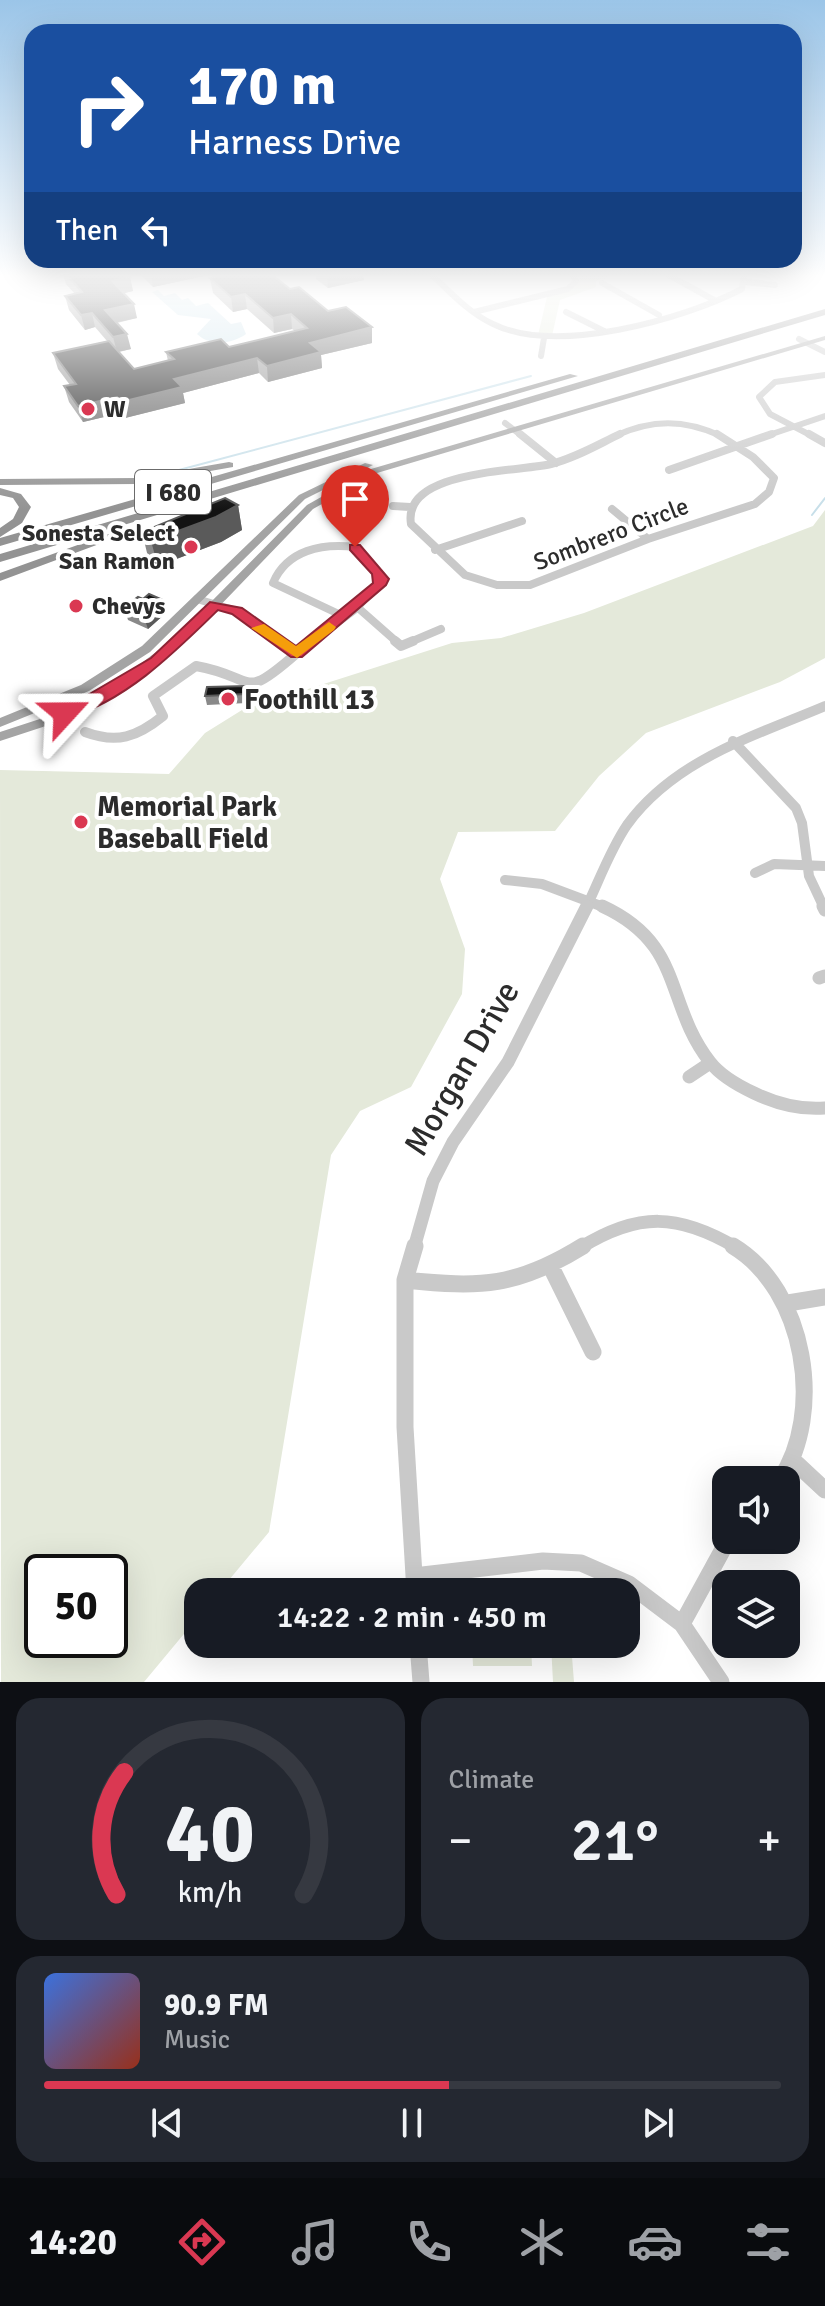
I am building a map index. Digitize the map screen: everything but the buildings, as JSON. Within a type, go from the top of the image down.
[{"type":"highway","name":"I 680","points":[[0,542],[656,352]]},
{"type":"highway","name":"I 680","points":[[0,558],[689,352]]},
{"type":"highway","points":[[0,482],[96,483],[155,479],[329,441],[347,441]]},
{"type":"highway","points":[[0,491],[17,496],[25,507],[18,521],[0,533]]},
{"type":"highway","points":[[0,577],[178,512],[195,500]]},
{"type":"main road","points":[[0,723],[77,691],[146,649],[282,513],[313,490],[366,465],[764,352]]},
{"type":"main road","points":[[0,737],[90,703],[156,662],[310,507],[330,493],[374,471],[509,426]]},
{"type":"main road","points":[[39,723],[48,713],[77,698],[77,691]]},
{"type":"street","points":[[759,397],[765,388],[779,381],[825,375]]},
{"type":"street","points":[[750,395],[759,397]]},
{"type":"street","points":[[759,397],[766,411],[825,443]]},
{"type":"street","points":[[669,470],[740,448],[790,426],[825,416]]},
{"type":"street","name":"Sombrero Circle","points":[[682,419],[740,448],[779,478],[755,504],[648,539],[544,583],[497,585],[465,575],[435,550],[411,524],[410,507],[415,499],[436,486],[556,463],[630,428],[652,422],[682,419]]},
{"type":"street","points":[[509,426],[556,463]]},
{"type":"street","points":[[393,506],[410,507]]},
{"type":"street","points":[[612,509],[648,539]]},
{"type":"street","points":[[435,550],[522,521]]},
{"type":"street","points":[[85,732],[105,739],[138,737],[163,716],[164,712],[153,696],[196,666],[251,687],[267,681],[356,606],[382,579],[355,547],[301,551],[274,578],[277,587],[343,616]]},
{"type":"street","points":[[495,596],[497,585]]},
{"type":"street","points":[[197,599],[237,611],[297,653]]},
{"type":"street","points":[[356,606],[401,646],[441,629]]},
{"type":"street","name":"Morgan Drive","points":[[414,1578],[405,1427],[405,1280],[433,1181],[453,1142],[508,1062],[627,826],[657,793],[705,756],[733,741],[824,708]]},
{"type":"street","points":[[733,741],[796,808],[802,823],[807,865],[825,910]]},
{"type":"street","points":[[755,873],[774,864],[825,866]]},
{"type":"street","points":[[505,880],[522,879],[588,900],[630,921],[649,940],[675,980],[695,1035],[710,1063],[759,1096],[787,1106],[825,1108]]},
{"type":"street","points":[[689,1077],[710,1063]]},
{"type":"street","points":[[405,1280],[463,1286],[512,1280],[552,1269],[586,1243],[643,1220],[681,1223],[714,1233],[748,1252],[788,1303],[804,1340],[809,1389],[808,1426],[797,1464],[825,1490]]},
{"type":"street","points":[[552,1269],[593,1352]]},
{"type":"street","points":[[788,1303],[825,1297]]},
{"type":"street","points":[[682,1624],[720,1554]]},
{"type":"street","points":[[448,1578],[543,1561],[581,1563],[615,1578]]},
{"type":"street","points":[[640,1592],[682,1624],[721,1682]]},
{"type":"street","points":[[419,1658],[421,1682]]},
{"type":"shaded area","points":[[825,510],[825,658],[780,682],[646,733],[599,776],[555,831],[458,832],[440,879],[465,949],[462,994],[411,1087],[360,1111],[331,1155],[269,1532],[231,1578],[184,1578],[184,1634],[144,1682],[1,1682],[0,770],[169,774],[205,733],[242,710],[452,643],[501,638],[584,613],[813,526]]},
{"type":"shaded area","points":[[473,1658],[532,1658],[532,1666],[473,1666]]},
{"type":"shaded area","points":[[552,1658],[572,1658],[574,1682],[553,1682]]},
{"type":"waterway","points":[[179,470],[531,376]]},
{"type":"waterway","points":[[812,515],[825,498]]},
{"type":"slow traffic","points":[[258,628],[297,653],[329,627]]},
{"type":"place","name":"W","points":[[88,409]]},
{"type":"place","name":"Sonesta Select San Ramon","points":[[191,547]]},
{"type":"place","name":"Chevys","points":[[76,606]]},
{"type":"place","name":"Foothill 13","points":[[228,699]]},
{"type":"place","name":"Memorial Park Baseball Field","points":[[81,822]]},
{"type":"route","points":[[65,713],[90,703],[156,662],[215,605],[237,611],[297,653],[379,585],[382,579],[378,572],[355,547]]}]
